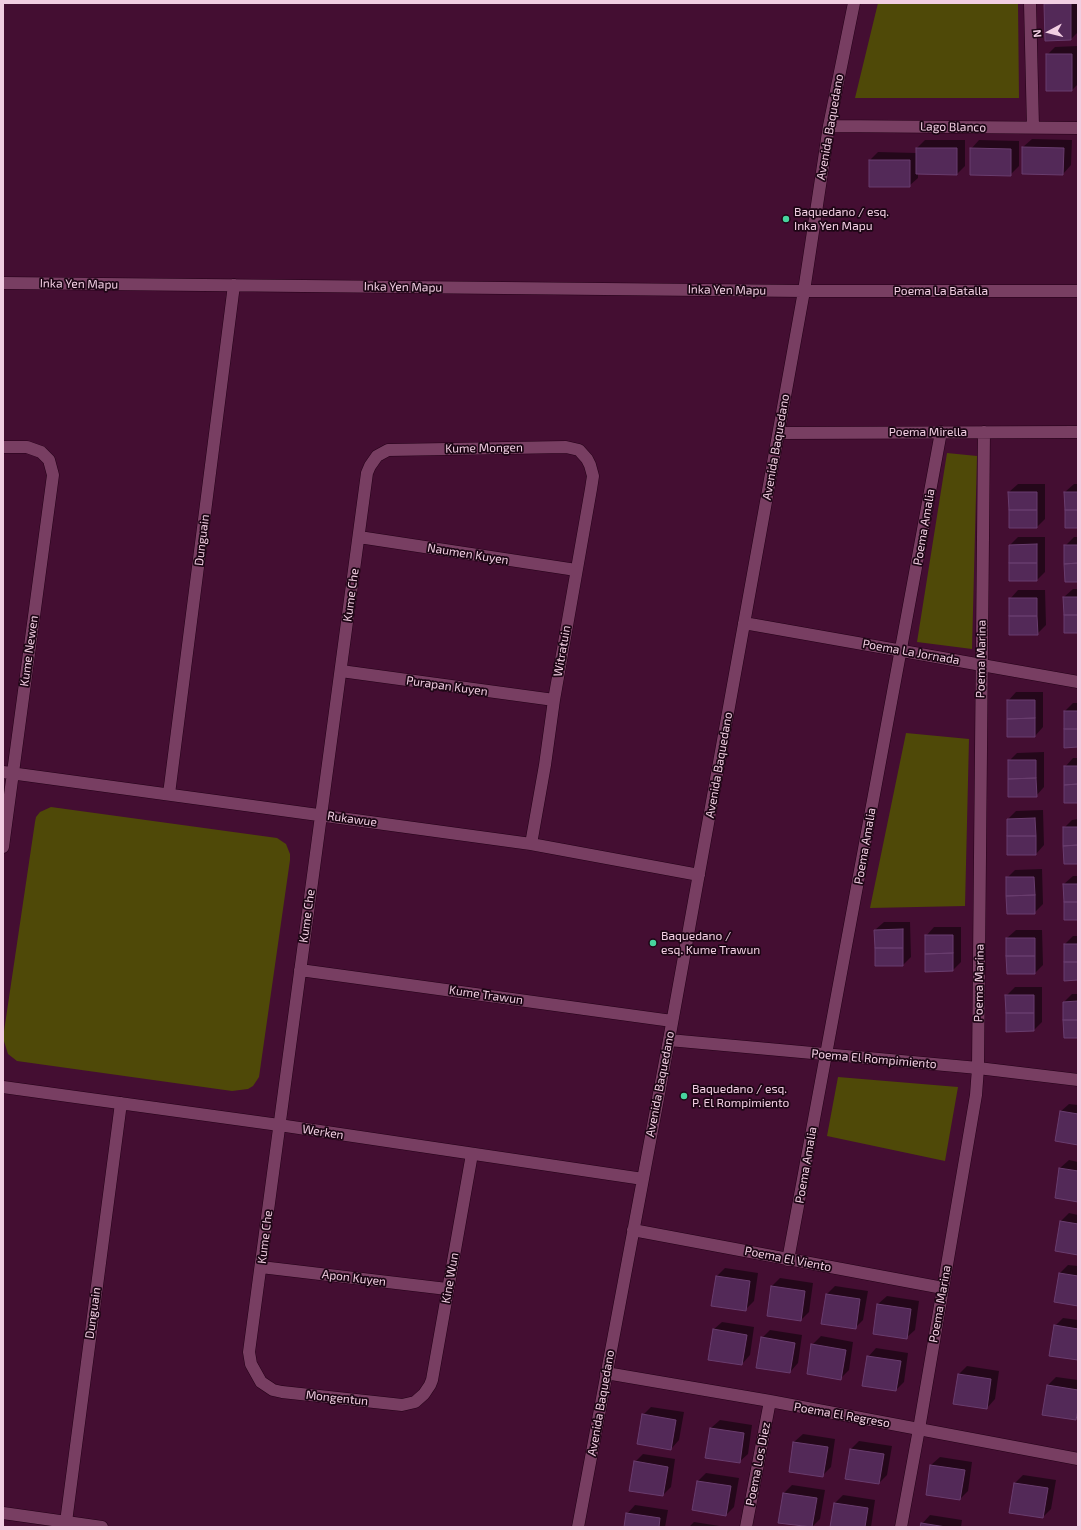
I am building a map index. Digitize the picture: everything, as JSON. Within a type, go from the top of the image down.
[{"type":"street","name":"Avenida Baquedano","points":[[578,1527],[699,875],[804,291],[829,126],[854,3]]},
{"type":"street","points":[[1030,3],[1033,127]]},
{"type":"street","name":"Lago Blanco","points":[[829,126],[1078,128]]},
{"type":"street","name":"Inka Yen Mapu","points":[[3,283],[804,291]]},
{"type":"street","name":"Dunguain","points":[[169,794],[234,285]]},
{"type":"street","name":"Poema La Batalla","points":[[804,291],[1078,291]]},
{"type":"street","name":"Poema Mirella","points":[[778,432],[1078,432]]},
{"type":"street","name":"Poema Amalia","points":[[788,1260],[941,432]]},
{"type":"street","name":"Poema Marina","points":[[901,1527],[976,1095],[978,1068],[984,432]]},
{"type":"street","name":"Kume Newen","points":[[3,447],[28,447],[35,449],[46,456],[51,468],[53,482],[8,773],[3,847]]},
{"type":"street","name":"Kume Mongen","points":[[377,456],[388,450],[396,449],[566,447],[579,450],[587,459]]},
{"type":"street","name":"Kume Che","points":[[258,1377],[251,1364],[248,1352],[261,1267],[321,815],[360,537],[367,473],[377,456]]},
{"type":"street","name":"Witratuin","points":[[531,844],[545,765],[554,700],[591,489],[592,476],[587,459]]},
{"type":"street","name":"Naumen Kuyen","points":[[360,537],[576,570]]},
{"type":"street","name":"Poema La Jornada","points":[[744,623],[1078,682]]},
{"type":"street","name":"Purapan Kuyen","points":[[341,672],[554,700]]},
{"type":"street","name":"Rukawue","points":[[8,773],[531,844],[699,875]]},
{"type":"street","name":"Kume Trawun","points":[[300,970],[672,1020]]},
{"type":"street","name":"Poema El Rompimiento","points":[[669,1040],[978,1068],[1078,1080]]},
{"type":"street","name":"Werken","points":[[3,1087],[279,1125],[643,1179]]},
{"type":"street","name":"Dunguain","points":[[66,1522],[121,1103]]},
{"type":"street","name":"Kine Wun","points":[[420,1398],[430,1385],[472,1154]]},
{"type":"street","name":"Poema El Viento","points":[[633,1230],[943,1288]]},
{"type":"street","name":"Apon Kuyen","points":[[261,1267],[447,1289]]},
{"type":"street","name":"Poema El Regreso","points":[[606,1373],[770,1401],[1078,1459]]},
{"type":"street","name":"Mongentun","points":[[258,1377],[266,1386],[273,1390],[282,1392],[402,1405],[415,1402],[420,1398]]},
{"type":"street","name":"Poema Los Diez","points":[[746,1527],[770,1401]]},
{"type":"street","points":[[3,1514],[102,1527]]},
{"type":"shaded area","points":[[878,3],[1018,3],[1019,98],[855,98]]},
{"type":"shaded area","points":[[947,453],[977,456],[972,649],[917,642]]},
{"type":"shaded area","points":[[906,733],[969,739],[965,906],[870,908]]},
{"type":"shaded area","points":[[51,807],[277,838],[286,844],[290,854],[290,860],[259,1077],[253,1086],[248,1089],[232,1091],[17,1061],[8,1054],[3,1038],[35,822],[36,817],[40,812]]},
{"type":"shaded area","points":[[838,1077],[958,1087],[945,1161],[827,1136]]},
{"type":"building","points":[[1071,3],[1071,40],[1045,41],[1044,4]]},
{"type":"building","points":[[1046,54],[1072,54],[1072,91],[1046,91]]},
{"type":"building","points":[[1022,147],[1064,148],[1063,175],[1022,174]]},
{"type":"building","points":[[916,148],[957,148],[957,175],[916,174]]},
{"type":"building","points":[[970,148],[1011,149],[1011,176],[970,175]]},
{"type":"building","points":[[869,160],[910,160],[910,187],[869,187]]},
{"type":"building","points":[[1008,492],[1037,492],[1037,510],[1009,510]]},
{"type":"building","points":[[1064,492],[1078,492],[1078,510],[1065,510]]},
{"type":"building","points":[[1009,510],[1037,510],[1037,528],[1009,528]]},
{"type":"building","points":[[1065,510],[1078,510],[1078,528],[1065,528]]},
{"type":"building","points":[[1037,544],[1037,563],[1009,563],[1009,545]]},
{"type":"building","points":[[1064,545],[1078,545],[1078,563],[1064,564]]},
{"type":"building","points":[[1009,563],[1037,563],[1037,581],[1009,581]]},
{"type":"building","points":[[1078,563],[1078,582],[1065,582],[1064,564]]},
{"type":"building","points":[[1063,597],[1078,597],[1078,615],[1064,615]]},
{"type":"building","points":[[1009,598],[1037,598],[1037,616],[1009,616]]},
{"type":"building","points":[[1064,615],[1078,615],[1078,633],[1064,633]]},
{"type":"building","points":[[1009,616],[1037,616],[1038,635],[1009,635]]},
{"type":"building","points":[[1007,700],[1035,700],[1035,718],[1007,719]]},
{"type":"building","points":[[1064,711],[1078,711],[1078,729],[1064,729]]},
{"type":"building","points":[[1035,718],[1035,737],[1007,737],[1007,719]]},
{"type":"building","points":[[1064,729],[1078,729],[1078,747],[1064,748]]},
{"type":"building","points":[[1008,760],[1036,760],[1036,778],[1008,779]]},
{"type":"building","points":[[1064,766],[1078,766],[1078,784],[1064,785]]},
{"type":"building","points":[[1036,778],[1037,797],[1008,797],[1008,779]]},
{"type":"building","points":[[1078,784],[1078,803],[1064,803],[1064,785]]},
{"type":"building","points":[[1035,818],[1036,836],[1007,836],[1007,819]]},
{"type":"building","points":[[1063,827],[1078,827],[1078,845],[1063,846]]},
{"type":"building","points":[[1007,836],[1036,836],[1036,855],[1007,855]]},
{"type":"building","points":[[1078,845],[1078,864],[1064,864],[1063,846]]},
{"type":"building","points":[[1006,877],[1034,877],[1035,895],[1006,896]]},
{"type":"building","points":[[1063,884],[1078,884],[1078,902],[1064,902]]},
{"type":"building","points":[[1035,895],[1035,914],[1007,914],[1006,896]]},
{"type":"building","points":[[1064,902],[1078,902],[1078,920],[1064,920]]},
{"type":"building","points":[[903,929],[903,948],[875,948],[874,930]]},
{"type":"building","points":[[925,935],[953,935],[953,953],[925,954]]},
{"type":"building","points":[[1006,938],[1035,938],[1035,956],[1006,956]]},
{"type":"building","points":[[1064,944],[1078,944],[1078,962],[1064,962]]},
{"type":"building","points":[[875,948],[903,948],[903,966],[875,966]]},
{"type":"building","points":[[953,953],[953,971],[925,972],[925,954]]},
{"type":"building","points":[[1006,956],[1035,956],[1035,974],[1007,974]]},
{"type":"building","points":[[1064,962],[1078,962],[1078,980],[1064,981]]},
{"type":"building","points":[[1005,995],[1034,995],[1034,1013],[1006,1013]]},
{"type":"building","points":[[1078,1001],[1078,1020],[1063,1020],[1063,1002]]},
{"type":"building","points":[[1006,1013],[1034,1013],[1034,1031],[1006,1032]]},
{"type":"building","points":[[1063,1020],[1078,1020],[1078,1038],[1064,1038]]},
{"type":"building","points":[[1060,1111],[1078,1114],[1078,1145],[1055,1141]]},
{"type":"building","points":[[1059,1168],[1078,1171],[1078,1202],[1055,1198]]},
{"type":"building","points":[[1060,1221],[1078,1224],[1078,1255],[1055,1251]]},
{"type":"building","points":[[1059,1273],[1078,1276],[1078,1306],[1054,1302]]},
{"type":"building","points":[[716,1276],[750,1281],[746,1311],[711,1306]]},
{"type":"building","points":[[771,1286],[805,1291],[801,1321],[767,1316]]},
{"type":"building","points":[[826,1294],[860,1299],[856,1329],[821,1324]]},
{"type":"building","points":[[877,1304],[911,1309],[907,1339],[873,1334]]},
{"type":"building","points":[[1054,1325],[1078,1329],[1078,1360],[1049,1356]]},
{"type":"building","points":[[713,1329],[747,1335],[742,1365],[708,1360]]},
{"type":"building","points":[[761,1337],[795,1343],[790,1373],[756,1368]]},
{"type":"building","points":[[811,1344],[846,1350],[841,1380],[807,1374]]},
{"type":"building","points":[[867,1356],[901,1361],[896,1391],[862,1386]]},
{"type":"building","points":[[958,1374],[991,1379],[987,1409],[953,1404]]},
{"type":"building","points":[[1047,1385],[1078,1390],[1078,1410],[1076,1420],[1042,1415]]},
{"type":"building","points":[[642,1414],[676,1420],[671,1450],[637,1444]]},
{"type":"building","points":[[710,1428],[744,1433],[740,1463],[705,1458]]},
{"type":"building","points":[[793,1442],[828,1447],[823,1477],[789,1472]]},
{"type":"building","points":[[850,1449],[884,1454],[879,1484],[845,1479]]},
{"type":"building","points":[[634,1461],[668,1467],[663,1496],[629,1491]]},
{"type":"building","points":[[930,1465],[965,1470],[960,1500],[926,1495]]},
{"type":"building","points":[[697,1481],[731,1486],[726,1516],[692,1510]]},
{"type":"building","points":[[1014,1483],[1048,1488],[1043,1518],[1009,1513]]},
{"type":"building","points":[[783,1493],[817,1498],[812,1527],[778,1523]]},
{"type":"building","points":[[834,1503],[868,1508],[865,1527],[830,1527]]},
{"type":"building","points":[[626,1513],[660,1518],[659,1527],[624,1527]]},
{"type":"building","points":[[921,1523],[946,1527],[920,1527]]},
{"type":"place","name":"Baquedano / esq. Inka Yen Mapu","points":[[786,219]]},
{"type":"place","name":"Baquedano / esq. Kume Trawun","points":[[653,943]]},
{"type":"place","name":"Baquedano / esq. P. El Rompimiento","points":[[684,1096]]}]
